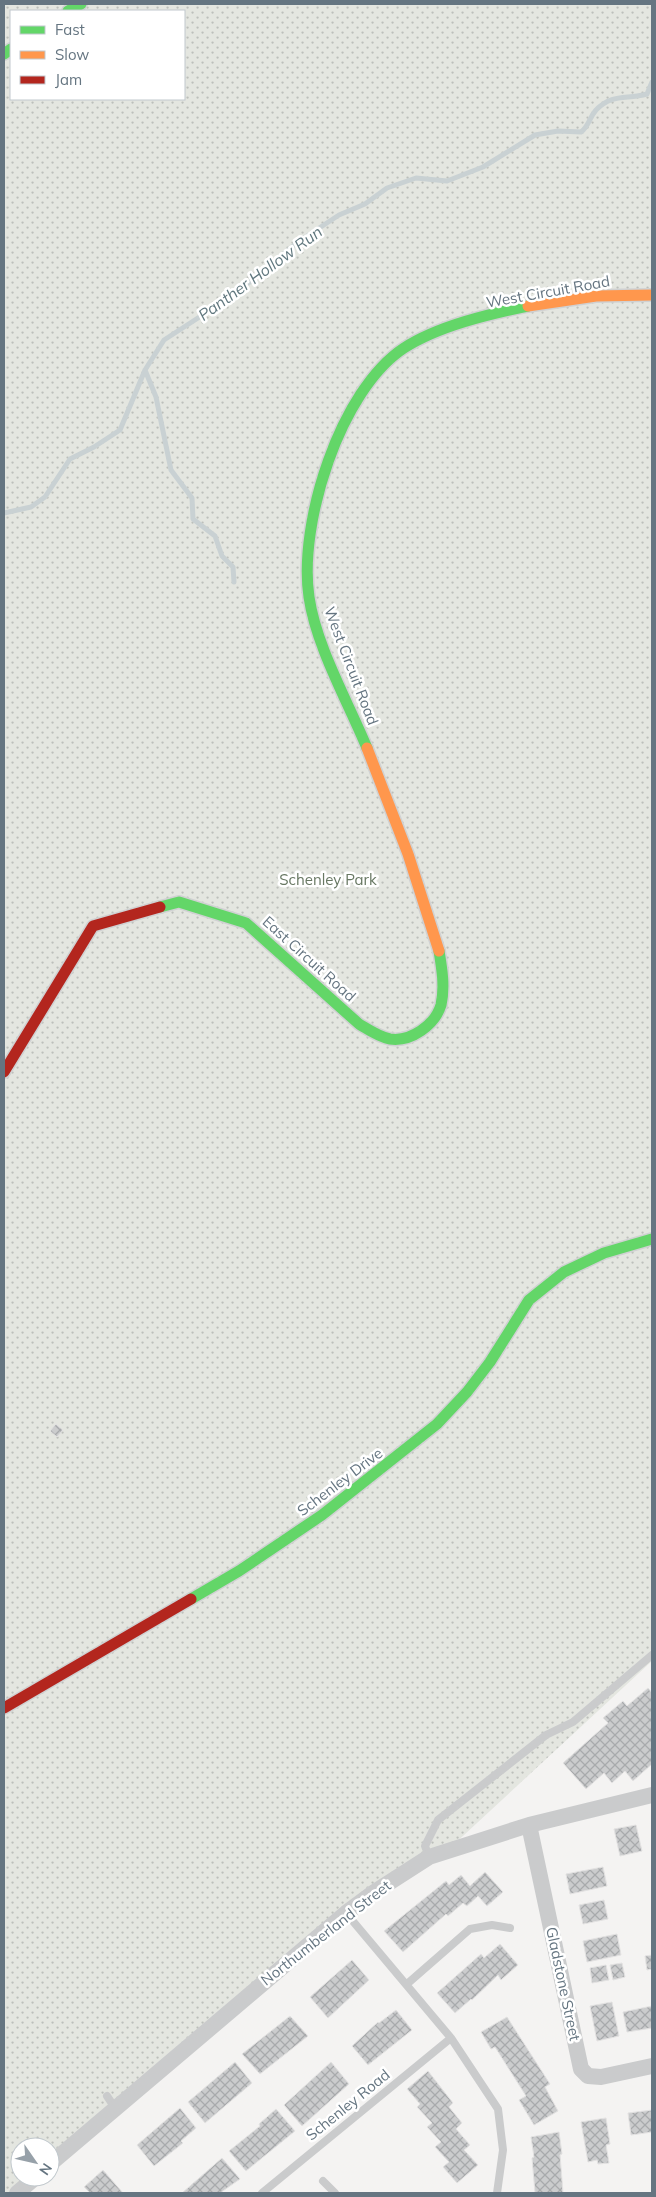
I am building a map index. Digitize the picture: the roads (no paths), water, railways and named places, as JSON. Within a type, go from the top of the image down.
[{"type":"street","name":"West Circuit Road","points":[[377,1036],[396,1040],[417,1034],[432,1023],[441,1007],[443,987],[429,915],[392,810],[311,609],[307,566],[314,516],[324,474],[343,423],[368,385],[400,350],[439,332],[509,310],[624,294],[652,295]]},
{"type":"street","name":"East Circuit Road","points":[[4,1072],[93,926],[179,902],[246,923],[359,1024],[377,1036]]},
{"type":"street","name":"Schenley Drive","points":[[4,1708],[239,1572],[322,1515],[399,1456],[437,1424],[467,1392],[490,1362],[529,1300],[564,1272],[604,1253],[652,1239]]},
{"type":"street","name":"Northumberland Street","points":[[60,2154],[111,2102],[346,1913],[428,1857],[529,1825],[652,1795]]},
{"type":"street","name":"Gladstone Street","points":[[529,1825],[581,2069],[588,2076],[601,2077],[652,2066]]},
{"type":"lane","points":[[428,1857],[425,1846],[438,1820],[546,1735],[573,1722],[652,1655]]},
{"type":"lane","points":[[346,1913],[451,2038],[498,2109],[503,2150],[498,2193]]},
{"type":"lane","points":[[407,1984],[470,1929],[492,1925],[510,1928]]},
{"type":"lane","name":"Schenley Road","points":[[262,2193],[451,2038]]},
{"type":"lane","points":[[323,2181],[335,2193]]},
{"type":"waterway","name":"Panther Hollow Run","points":[[4,513],[31,507],[45,497],[70,459],[94,447],[120,430],[145,370],[164,340],[235,294],[298,242],[339,215],[365,204],[387,188],[416,178],[447,181],[483,167],[535,135],[558,131],[581,132],[596,110],[602,105],[614,99],[647,94],[652,82]]},
{"type":"waterway","points":[[145,370],[156,397],[171,470],[192,498],[193,519],[215,536],[222,556],[233,567],[234,582]]},
{"type":"park label","name":"Schenley Park","points":[[328,880]]}]
